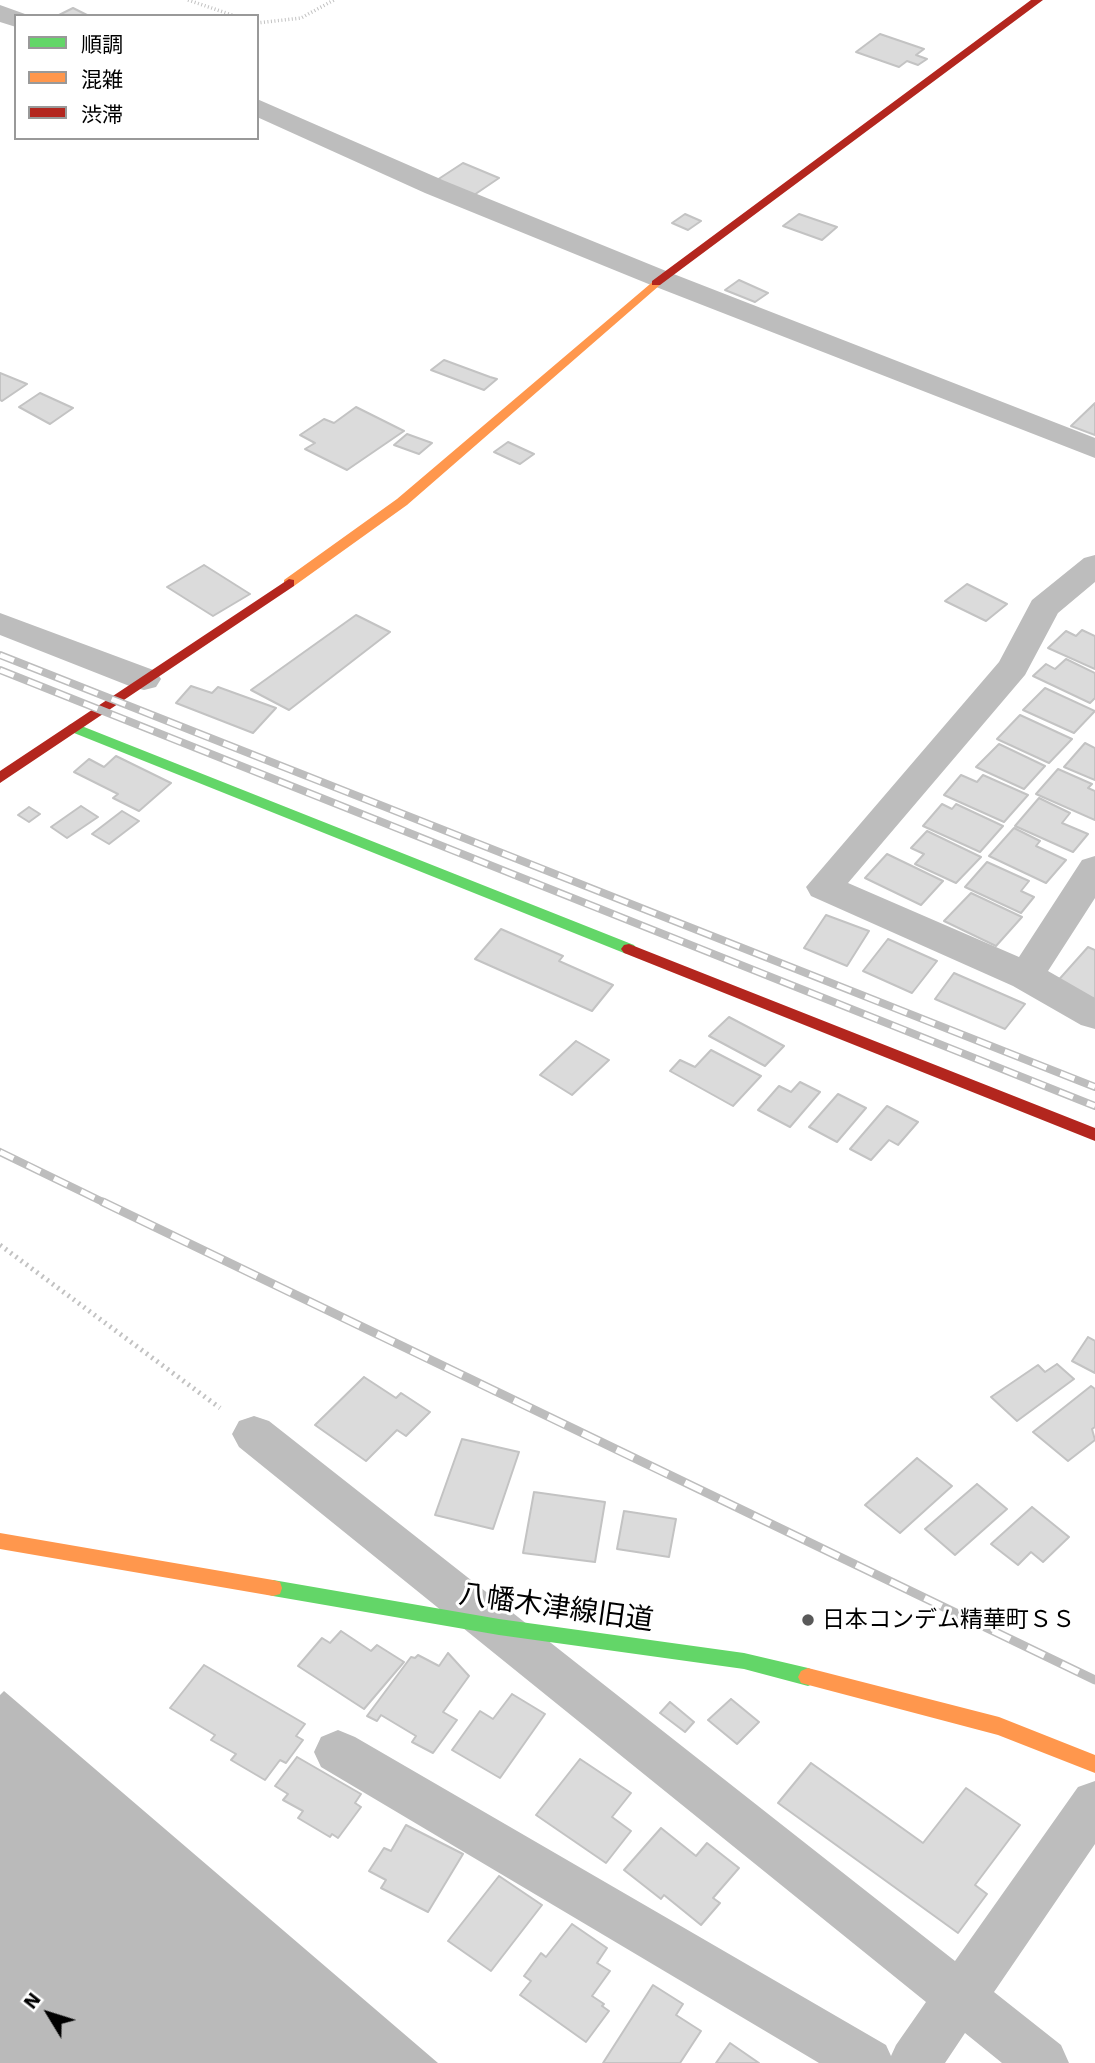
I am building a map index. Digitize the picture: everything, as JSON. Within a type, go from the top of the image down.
[{"type":"street","points":[[0,778],[326,558],[402,502],[661,279],[1038,0]]},
{"type":"street","points":[[259,108],[435,187],[661,279],[1095,449]]},
{"type":"street","points":[[1095,565],[1044,607],[1013,667],[824,887],[1026,976],[1095,1014]]},
{"type":"street","points":[[0,623],[144,679]]},
{"type":"street","points":[[74,728],[1095,1135]]},
{"type":"street","points":[[1026,976],[1095,869]]},
{"type":"street","points":[[254,1434],[1043,2063]]},
{"type":"street","name":"八幡木津線旧道","points":[[0,1541],[499,1627],[744,1661],[999,1726],[1095,1764]]},
{"type":"street","points":[[338,1752],[867,2063]]},
{"type":"street","points":[[914,2063],[1095,1803]]},
{"type":"path","points":[[188,0],[229,14]]},
{"type":"path","points":[[259,23],[301,18],[334,0]]},
{"type":"path","points":[[0,1245],[254,1434]]},
{"type":"shaded area","points":[[4,1691],[438,2063],[0,2063],[0,1695]]},
{"type":"building","points":[[73,8],[85,14],[61,14]]},
{"type":"building","points":[[880,34],[924,49],[916,55],[927,59],[918,65],[907,61],[899,67],[856,52]]},
{"type":"building","points":[[463,163],[499,178],[474,195],[437,180]]},
{"type":"building","points":[[685,214],[701,221],[688,230],[672,223]]},
{"type":"building","points":[[799,214],[837,227],[822,240],[783,226]]},
{"type":"building","points":[[739,280],[768,293],[755,302],[725,290]]},
{"type":"building","points":[[444,360],[497,379],[484,390],[431,370]]},
{"type":"building","points":[[0,373],[27,384],[2,401]]},
{"type":"building","points":[[40,393],[73,408],[50,424],[19,407]]},
{"type":"building","points":[[1095,403],[1095,435],[1071,426]]},
{"type":"building","points":[[356,407],[404,431],[347,470],[305,449],[315,443],[300,435],[324,419],[334,423]]},
{"type":"building","points":[[407,434],[432,443],[419,454],[394,445]]},
{"type":"building","points":[[508,442],[534,454],[520,464],[494,452]]},
{"type":"building","points":[[204,565],[250,594],[213,616],[167,587]]},
{"type":"building","points":[[967,584],[1007,604],[986,621],[945,601]]},
{"type":"building","points":[[356,615],[390,632],[289,710],[251,690]]},
{"type":"building","points":[[1082,630],[1095,636],[1095,669],[1048,648],[1066,631],[1076,636]]},
{"type":"building","points":[[1066,659],[1095,673],[1095,698],[1090,703],[1033,676],[1046,664],[1055,669]]},
{"type":"building","points":[[191,686],[212,693],[218,687],[276,708],[253,733],[176,703]]},
{"type":"building","points":[[1045,688],[1095,711],[1074,733],[1023,710]]},
{"type":"building","points":[[1020,715],[1072,739],[1049,763],[997,739]]},
{"type":"building","points":[[1085,743],[1095,748],[1095,780],[1064,767]]},
{"type":"building","points":[[999,744],[1045,766],[1024,789],[976,767]]},
{"type":"building","points":[[116,756],[171,783],[139,811],[113,798],[118,794],[74,772],[89,759],[104,767]]},
{"type":"building","points":[[1058,769],[1092,784],[1088,788],[1095,791],[1095,820],[1036,794]]},
{"type":"building","points":[[961,775],[977,782],[983,775],[1028,795],[1004,822],[944,795]]},
{"type":"building","points":[[1039,798],[1070,813],[1062,823],[1088,834],[1073,852],[1015,826]]},
{"type":"building","points":[[942,804],[952,809],[956,804],[1003,826],[980,852],[923,826]]},
{"type":"building","points":[[81,806],[98,817],[67,838],[51,827]]},
{"type":"building","points":[[29,807],[40,814],[29,822],[18,815]]},
{"type":"building","points":[[122,811],[139,821],[109,844],[92,834]]},
{"type":"building","points":[[1014,828],[1040,841],[1036,846],[1066,860],[1046,883],[989,856]]},
{"type":"building","points":[[927,831],[981,857],[956,883],[915,864],[924,854],[911,848]]},
{"type":"building","points":[[887,854],[943,881],[921,905],[865,878]]},
{"type":"building","points":[[987,862],[1029,881],[1021,891],[1034,897],[1021,913],[965,887]]},
{"type":"building","points":[[971,893],[1022,917],[996,946],[944,921]]},
{"type":"building","points":[[826,915],[869,931],[847,966],[804,948]]},
{"type":"building","points":[[501,929],[563,956],[559,961],[613,985],[592,1011],[475,959]]},
{"type":"building","points":[[888,939],[937,961],[912,993],[863,971]]},
{"type":"building","points":[[1088,947],[1095,950],[1095,997],[1090,1002],[1055,984]]},
{"type":"building","points":[[954,973],[1025,1004],[1005,1029],[935,999]]},
{"type":"building","points":[[729,1017],[784,1046],[765,1066],[709,1036]]},
{"type":"building","points":[[576,1041],[609,1060],[572,1095],[540,1075]]},
{"type":"building","points":[[711,1050],[761,1076],[733,1106],[670,1071],[680,1060],[695,1067]]},
{"type":"building","points":[[800,1082],[820,1092],[790,1127],[758,1110],[779,1086],[791,1092]]},
{"type":"building","points":[[838,1094],[866,1108],[837,1142],[809,1127]]},
{"type":"building","points":[[887,1106],[918,1122],[898,1145],[889,1140],[871,1160],[850,1149]]},
{"type":"building","points":[[1088,1337],[1095,1341],[1095,1373],[1072,1361]]},
{"type":"building","points":[[1057,1364],[1074,1379],[1017,1421],[991,1397],[1038,1365],[1045,1372]]},
{"type":"building","points":[[364,1377],[396,1398],[401,1393],[430,1412],[406,1436],[397,1430],[366,1461],[315,1425]]},
{"type":"building","points":[[1091,1386],[1095,1389],[1095,1427],[1092,1429],[1095,1440],[1068,1461],[1033,1432]]},
{"type":"building","points":[[462,1439],[519,1452],[493,1529],[435,1515]]},
{"type":"building","points":[[917,1458],[952,1486],[900,1533],[865,1505]]},
{"type":"building","points":[[977,1484],[1007,1509],[955,1555],[925,1529]]},
{"type":"building","points":[[534,1492],[605,1502],[595,1562],[523,1553]]},
{"type":"building","points":[[1032,1507],[1069,1537],[1043,1562],[1031,1552],[1018,1565],[991,1544]]},
{"type":"building","points":[[624,1511],[676,1519],[669,1557],[617,1549]]},
{"type":"building","points":[[341,1631],[371,1651],[377,1645],[404,1662],[364,1709],[298,1666],[322,1638],[330,1643]]},
{"type":"building","points":[[448,1653],[469,1676],[443,1712],[457,1720],[433,1753],[412,1742],[416,1736],[381,1715],[377,1721],[367,1716],[411,1657],[418,1655],[439,1666]]},
{"type":"building","points":[[204,1665],[305,1724],[296,1736],[303,1740],[286,1763],[280,1760],[265,1780],[231,1760],[236,1754],[211,1740],[215,1735],[170,1708]]},
{"type":"building","points":[[512,1694],[545,1714],[500,1778],[452,1750],[480,1711],[493,1719]]},
{"type":"building","points":[[731,1699],[759,1722],[737,1744],[708,1720]]},
{"type":"building","points":[[670,1702],[694,1722],[685,1732],[660,1713]]},
{"type":"building","points":[[297,1757],[361,1794],[355,1803],[361,1807],[338,1838],[332,1834],[330,1837],[298,1818],[303,1811],[283,1800],[288,1794],[275,1786]]},
{"type":"building","points":[[580,1759],[631,1793],[612,1817],[631,1831],[606,1863],[536,1815]]},
{"type":"building","points":[[811,1763],[923,1843],[966,1788],[1020,1825],[975,1885],[987,1894],[958,1933],[778,1803]]},
{"type":"building","points":[[406,1825],[463,1854],[428,1912],[381,1888],[386,1880],[369,1871],[384,1848],[391,1851]]},
{"type":"building","points":[[661,1828],[696,1856],[707,1843],[739,1868],[713,1898],[720,1903],[701,1925],[664,1895],[661,1899],[624,1870]]},
{"type":"building","points":[[499,1876],[542,1905],[491,1971],[448,1941]]},
{"type":"building","points":[[572,1924],[607,1948],[597,1963],[610,1971],[592,1996],[609,2011],[586,2042],[520,1995],[531,1981],[524,1976],[541,1953],[546,1957]]},
{"type":"building","points":[[653,1985],[683,2004],[676,2015],[701,2031],[680,2063],[603,2063]]},
{"type":"building","points":[[730,2043],[759,2063],[716,2063]]},
{"type":"railway","points":[[0,655],[1095,1087]]},
{"type":"railway","points":[[0,670],[1095,1106]]},
{"type":"railway","points":[[0,1152],[107,1204]]},
{"type":"railway","points":[[103,1202],[1095,1680]]},
{"type":"traffic: fast","points":[[74,728],[629,949]]},
{"type":"traffic: fast","points":[[273,1588],[499,1627],[744,1661],[808,1677]]},
{"type":"traffic: slow","points":[[289,583],[402,502],[656,283]]},
{"type":"traffic: slow","points":[[0,1541],[273,1588]]},
{"type":"traffic: slow","points":[[808,1677],[999,1726],[1095,1764]]},
{"type":"traffic: jam","points":[[656,283],[1038,0]]},
{"type":"traffic: jam","points":[[0,778],[289,583]]},
{"type":"traffic: jam","points":[[629,949],[1095,1135]]},
{"type":"place","name":"日本コンデム精華町ＳＳ","points":[[808,1620]]}]
